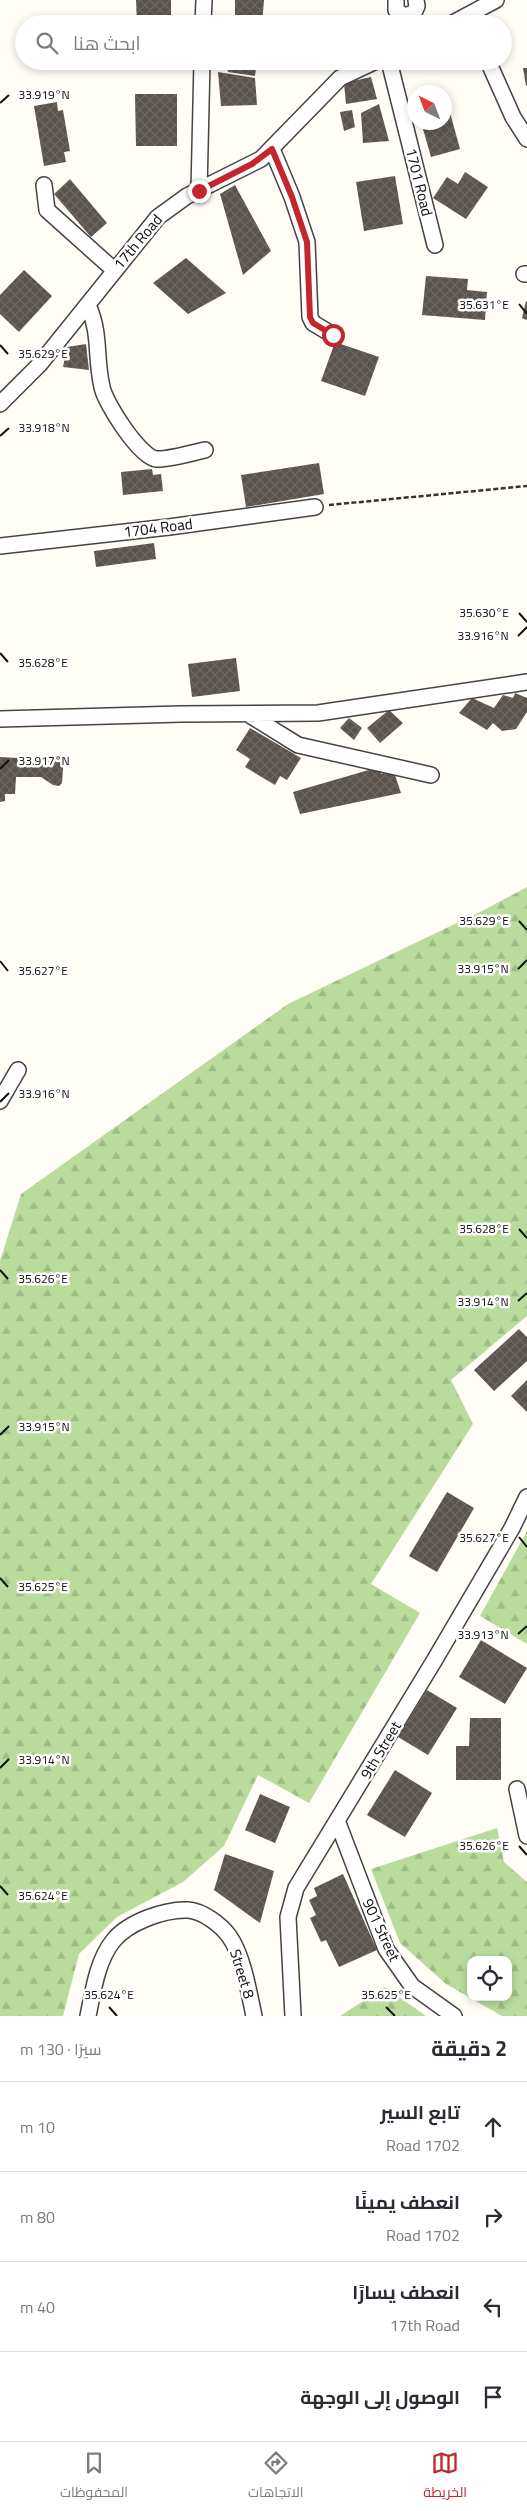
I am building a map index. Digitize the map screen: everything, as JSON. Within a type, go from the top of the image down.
[{"type":"street","points":[[203,15],[204,0]]},
{"type":"street","points":[[396,0],[395,6],[401,15]]},
{"type":"street","points":[[412,15],[416,10],[416,0]]},
{"type":"street","points":[[471,13],[496,0]]},
{"type":"street","points":[[199,191],[202,70]]},
{"type":"street","name":"17th Road","points":[[0,404],[39,365],[158,217],[169,207],[252,164],[272,149],[340,78],[357,70]]},
{"type":"street","name":"1701 Road","points":[[391,70],[435,245]]},
{"type":"street","points":[[492,70],[513,117],[527,139]]},
{"type":"street","points":[[272,149],[292,197],[307,242],[310,317],[313,323],[333,335]]},
{"type":"street","points":[[44,185],[47,210],[114,270]]},
{"type":"street","points":[[88,304],[96,324],[101,386],[105,398],[134,441],[145,454],[156,459],[205,450]]},
{"type":"street","name":"1704 Road","points":[[0,546],[169,527],[315,507]]},
{"type":"street","points":[[0,719],[181,714],[318,713],[527,682]]},
{"type":"street","points":[[248,714],[298,745],[431,774]]},
{"type":"street","points":[[0,1100],[18,1070]]},
{"type":"street","name":"9th Street","points":[[293,2016],[288,1917],[290,1904],[304,1872],[338,1823],[512,1528],[527,1497]]},
{"type":"street","points":[[517,1789],[527,1836]]},
{"type":"street","name":"901 Street","points":[[338,1823],[386,1949],[412,1986],[454,2016]]},
{"type":"street","name":"Street 8","points":[[88,2016],[103,1961],[113,1941],[126,1928],[145,1919],[189,1910],[210,1919],[229,1936],[237,1953],[254,2016]]},
{"type":"path","points":[[315,507],[527,486]]},
{"type":"green space","points":[[527,887],[527,1316],[451,1380],[473,1424],[371,1584],[420,1613],[309,1803],[258,1775],[224,1846],[183,1882],[117,1917],[79,1954],[63,2016],[0,2016],[0,1261],[21,1194],[288,1004],[486,909]]},
{"type":"green space","points":[[527,1531],[527,1644],[480,1616]]},
{"type":"green space","points":[[497,1828],[504,1862],[527,1882],[527,2016],[502,2016],[476,2001],[512,2001],[512,1956],[467,1956],[467,1996],[446,1984],[400,1943],[371,1869]]},
{"type":"green space","points":[[385,1987],[426,2016],[340,2016]]},
{"type":"building","points":[[136,0],[171,0],[171,15],[137,15]]},
{"type":"building","points":[[235,0],[264,0],[263,15],[235,15]]},
{"type":"building","points":[[523,68],[527,68],[526,86]]},
{"type":"building","points":[[227,70],[256,70],[255,76],[228,72]]},
{"type":"building","points":[[218,72],[255,78],[257,105],[221,106]]},
{"type":"building","points":[[371,77],[377,99],[346,104],[344,83]]},
{"type":"building","points":[[135,94],[177,94],[177,146],[136,146]]},
{"type":"building","points":[[57,102],[58,111],[63,110],[70,151],[64,152],[66,162],[44,166],[34,106]]},
{"type":"building","points":[[379,104],[389,141],[363,143],[361,113]]},
{"type":"building","points":[[352,110],[355,127],[344,131],[340,112]]},
{"type":"building","points":[[452,120],[460,149],[431,157],[423,130],[452,130]]},
{"type":"building","points":[[465,172],[488,187],[466,219],[433,198],[447,177],[458,184]]},
{"type":"building","points":[[395,176],[403,224],[364,231],[356,182]]},
{"type":"building","points":[[70,179],[107,223],[91,237],[54,194]]},
{"type":"building","points":[[235,185],[271,251],[243,275],[220,194]]},
{"type":"building","points":[[186,258],[226,293],[188,314],[153,283]]},
{"type":"building","points":[[24,270],[52,296],[19,332],[0,314],[0,295]]},
{"type":"building","points":[[426,276],[468,279],[467,290],[487,292],[485,320],[422,315]]},
{"type":"building","points":[[527,302],[527,320],[522,318]]},
{"type":"building","points":[[335,342],[379,357],[365,396],[321,381]]},
{"type":"building","points":[[86,344],[89,370],[63,367],[67,347]]},
{"type":"building","points":[[319,463],[324,494],[246,507],[241,475]]},
{"type":"building","points":[[152,469],[153,475],[161,474],[163,491],[123,495],[121,472]]},
{"type":"building","points":[[154,543],[156,559],[96,567],[94,551]]},
{"type":"building","points":[[236,658],[240,691],[192,697],[188,664]]},
{"type":"building","points":[[515,693],[527,698],[527,712],[516,729],[502,731],[493,723],[487,730],[459,713],[472,698],[494,708],[503,695],[513,698]]},
{"type":"building","points":[[389,710],[403,723],[380,743],[367,728]]},
{"type":"building","points":[[349,718],[362,728],[354,740],[340,728]]},
{"type":"building","points":[[250,728],[301,758],[287,780],[280,776],[275,785],[245,767],[250,759],[236,750]]},
{"type":"building","points":[[45,755],[64,756],[62,783],[59,786],[53,785],[41,777],[16,777],[15,794],[5,794],[5,801],[0,802],[0,757],[18,758],[18,762],[44,761]]},
{"type":"building","points":[[379,767],[381,774],[393,769],[401,793],[300,814],[293,792]]},
{"type":"building","points":[[519,1329],[527,1337],[527,1361],[494,1391],[474,1370]]},
{"type":"building","points":[[527,1380],[527,1412],[511,1396]]},
{"type":"building","points":[[447,1492],[474,1508],[437,1572],[409,1556]]},
{"type":"building","points":[[481,1640],[527,1668],[505,1704],[459,1677]]},
{"type":"building","points":[[427,1690],[457,1708],[428,1755],[398,1737]]},
{"type":"building","points":[[470,1718],[501,1718],[501,1780],[456,1780],[456,1746],[469,1746]]},
{"type":"building","points":[[395,1770],[432,1793],[405,1837],[367,1815]]},
{"type":"building","points":[[260,1794],[290,1807],[275,1843],[245,1830]]},
{"type":"building","points":[[225,1854],[274,1871],[260,1923],[214,1890]]},
{"type":"building","points":[[343,1874],[377,1950],[339,1967],[326,1940],[321,1942],[310,1918],[316,1915],[309,1900],[317,1896],[314,1888]]},
{"type":"route","points":[[199,191],[261,159],[272,149],[281,167],[307,242],[310,317],[313,323],[333,335]]}]
